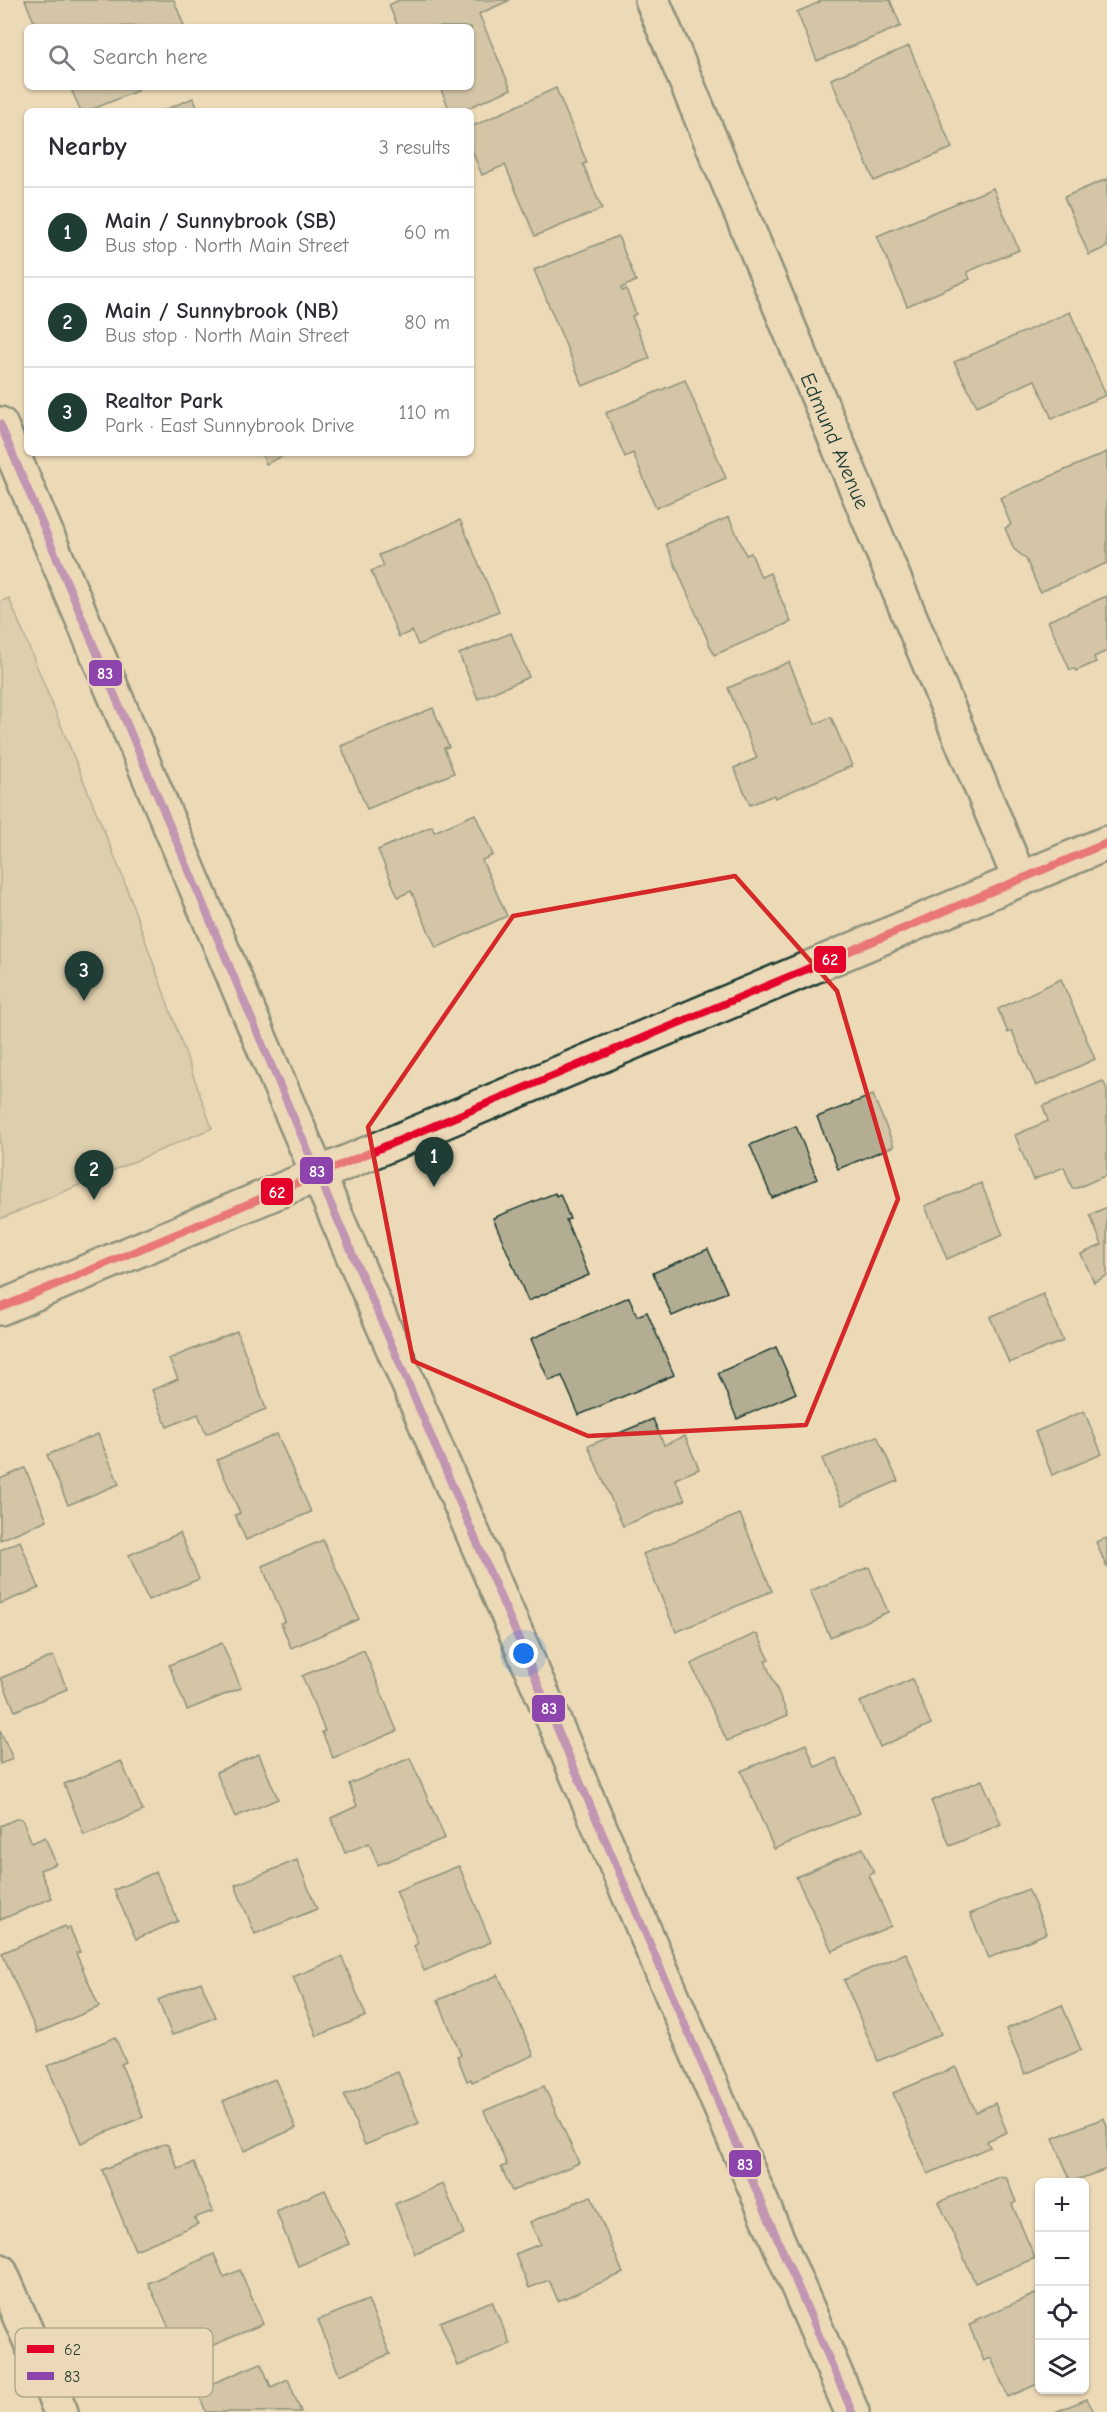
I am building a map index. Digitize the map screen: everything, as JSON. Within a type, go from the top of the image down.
[{"type":"street","name":"Edmund Avenue","points":[[652,0],[1020,880]]},
{"type":"street","points":[[0,424],[318,1175],[852,2412]]},
{"type":"street","points":[[0,1308],[1107,843]]},
{"type":"street","points":[[0,2271],[25,2328]]},
{"type":"street","points":[[55,2397],[61,2412]]},
{"type":"highlighted area","points":[[735,876],[837,991],[898,1199],[806,1425],[588,1436],[413,1361],[368,1127],[513,916]]},
{"type":"shaded area","points":[[9,598],[122,875],[212,1128],[0,1219],[0,602]]},
{"type":"building","points":[[25,0],[174,0],[183,24],[35,24]]},
{"type":"building","points":[[399,0],[510,0],[479,14],[511,89],[468,108],[449,108],[441,90],[474,90],[474,24],[397,24],[389,5]]},
{"type":"building","points":[[819,0],[890,0],[901,26],[817,61],[797,12],[820,2]]},
{"type":"building","points":[[909,46],[952,148],[874,181],[831,79]]},
{"type":"building","points":[[556,88],[587,163],[583,164],[602,209],[535,236],[505,165],[482,175],[474,155],[474,126]]},
{"type":"building","points":[[71,90],[137,90],[95,108],[80,108]]},
{"type":"building","points":[[193,98],[198,108],[169,108]]},
{"type":"building","points":[[1107,179],[1107,247],[1089,255],[1064,197]]},
{"type":"building","points":[[993,188],[1019,250],[967,272],[970,279],[907,306],[877,236]]},
{"type":"building","points":[[618,236],[636,281],[621,288],[622,291],[626,289],[636,314],[632,316],[650,358],[583,386],[534,270]]},
{"type":"building","points":[[1070,312],[1106,395],[1052,419],[1035,380],[977,406],[954,362]]},
{"type":"building","points":[[685,380],[726,478],[656,508],[633,453],[625,457],[606,413]]},
{"type":"building","points":[[1107,452],[1107,563],[1040,592],[1026,559],[1014,549],[1005,528],[1011,525],[1000,498]]},
{"type":"building","points":[[262,456],[283,456],[266,464]]},
{"type":"building","points":[[729,517],[746,555],[751,553],[761,577],[770,573],[791,622],[714,655],[666,544]]},
{"type":"building","points":[[460,520],[499,611],[418,645],[412,631],[399,637],[371,571],[384,566],[379,555]]},
{"type":"building","points":[[1107,596],[1107,651],[1094,657],[1096,662],[1076,671],[1075,669],[1070,670],[1048,621]]},
{"type":"building","points":[[511,633],[529,677],[478,699],[459,654]]},
{"type":"building","points":[[789,662],[815,724],[831,717],[852,766],[775,798],[774,795],[750,805],[734,768],[757,758],[728,688]]},
{"type":"building","points":[[433,708],[449,747],[444,748],[454,773],[367,809],[341,746]]},
{"type":"building","points":[[475,814],[493,855],[482,860],[507,916],[436,948],[411,891],[398,897],[378,850],[432,826],[434,832]]},
{"type":"building","points":[[1061,979],[1095,1059],[1036,1086],[1012,1031],[1008,1033],[998,1009]]},
{"type":"building","points":[[1103,1081],[1107,1089],[1107,1175],[1077,1188],[1072,1188],[1064,1167],[1033,1180],[1015,1135],[1048,1121],[1043,1106]]},
{"type":"building","points":[[873,1095],[894,1146],[838,1169],[817,1117]]},
{"type":"building","points":[[796,1126],[817,1179],[772,1198],[750,1145]]},
{"type":"building","points":[[981,1183],[1003,1235],[947,1259],[925,1206]]},
{"type":"building","points":[[555,1193],[556,1196],[560,1194],[570,1219],[566,1220],[589,1275],[528,1301],[493,1218]]},
{"type":"building","points":[[1107,1207],[1107,1276],[1094,1282],[1081,1254],[1102,1245],[1090,1215]]},
{"type":"building","points":[[708,1249],[727,1292],[672,1316],[653,1273]]},
{"type":"building","points":[[1043,1294],[1063,1341],[1009,1363],[990,1317]]},
{"type":"building","points":[[629,1297],[637,1316],[647,1312],[674,1375],[579,1415],[562,1376],[549,1381],[531,1339]]},
{"type":"building","points":[[237,1331],[266,1409],[206,1434],[198,1414],[167,1427],[152,1390],[178,1379],[169,1359]]},
{"type":"building","points":[[776,1347],[796,1393],[737,1419],[718,1373]]},
{"type":"building","points":[[1084,1411],[1102,1454],[1052,1475],[1035,1432]]},
{"type":"building","points":[[653,1419],[664,1445],[685,1436],[699,1469],[675,1479],[685,1500],[623,1526],[588,1446]]},
{"type":"building","points":[[98,1434],[119,1484],[68,1505],[47,1455]]},
{"type":"building","points":[[277,1434],[311,1512],[246,1540],[235,1515],[240,1513],[217,1460]]},
{"type":"building","points":[[877,1436],[898,1481],[842,1505],[822,1459]]},
{"type":"building","points":[[25,1468],[47,1520],[0,1540],[0,1479]]},
{"type":"building","points":[[740,1514],[772,1591],[676,1632],[643,1554]]},
{"type":"building","points":[[180,1533],[199,1579],[148,1600],[129,1555]]},
{"type":"building","points":[[1107,1538],[1107,1568],[1096,1542]]},
{"type":"building","points":[[323,1540],[359,1619],[291,1648],[281,1623],[285,1621],[262,1566]]},
{"type":"building","points":[[20,1541],[39,1588],[0,1604],[0,1550]]},
{"type":"building","points":[[869,1567],[888,1612],[830,1637],[810,1591]]},
{"type":"building","points":[[754,1634],[758,1635],[769,1659],[765,1661],[788,1715],[727,1741],[691,1664]]},
{"type":"building","points":[[222,1643],[241,1688],[187,1710],[169,1665]]},
{"type":"building","points":[[364,1650],[397,1731],[333,1758],[322,1732],[325,1731],[302,1676]]},
{"type":"building","points":[[53,1656],[67,1689],[15,1711],[1,1678]]},
{"type":"building","points":[[912,1679],[931,1724],[880,1747],[860,1702]]},
{"type":"building","points":[[0,1730],[13,1759],[0,1764]]},
{"type":"building","points":[[806,1744],[815,1767],[836,1758],[860,1813],[774,1849],[741,1771]]},
{"type":"building","points":[[259,1754],[278,1799],[235,1817],[216,1772]]},
{"type":"building","points":[[410,1758],[445,1838],[378,1865],[369,1843],[345,1853],[331,1818],[357,1806],[349,1784]]},
{"type":"building","points":[[121,1761],[143,1811],[84,1835],[64,1784]]},
{"type":"building","points":[[982,1780],[1001,1824],[950,1846],[931,1801]]},
{"type":"building","points":[[18,1818],[22,1819],[32,1843],[45,1837],[56,1864],[40,1870],[52,1898],[0,1920],[0,1826]]},
{"type":"building","points":[[863,1848],[874,1873],[869,1875],[891,1926],[832,1951],[796,1877]]},
{"type":"building","points":[[297,1860],[317,1909],[255,1934],[235,1885]]},
{"type":"building","points":[[459,1866],[491,1942],[424,1971],[414,1946],[418,1943],[396,1891]]},
{"type":"building","points":[[156,1872],[178,1921],[136,1939],[114,1890]]},
{"type":"building","points":[[1028,1889],[1047,1933],[989,1958],[970,1914]]},
{"type":"building","points":[[65,1926],[66,1929],[70,1928],[80,1952],[76,1953],[99,2007],[37,2033],[2,1953]]},
{"type":"building","points":[[906,1953],[941,2034],[878,2061],[844,1980]]},
{"type":"building","points":[[342,1957],[366,2016],[317,2036],[293,1977]]},
{"type":"building","points":[[498,1975],[534,2055],[472,2082],[471,2079],[467,2081],[457,2056],[461,2055],[438,2000]]},
{"type":"building","points":[[201,1982],[216,2017],[172,2035],[158,2000]]},
{"type":"building","points":[[1062,2005],[1081,2050],[1025,2074],[1006,2029]]},
{"type":"building","points":[[115,2037],[126,2062],[121,2064],[143,2117],[81,2143],[47,2066]]},
{"type":"building","points":[[956,2067],[976,2112],[995,2103],[1007,2132],[987,2141],[990,2147],[928,2174],[893,2093]]},
{"type":"building","points":[[398,2072],[419,2123],[365,2145],[344,2095]]},
{"type":"building","points":[[275,2079],[296,2128],[244,2151],[223,2101]]},
{"type":"building","points":[[544,2086],[579,2163],[512,2191],[501,2167],[507,2165],[484,2111]]},
{"type":"building","points":[[1104,2118],[1107,2126],[1107,2169],[1082,2178],[1069,2178],[1053,2138]]},
{"type":"building","points":[[164,2144],[168,2145],[178,2169],[194,2163],[213,2211],[194,2218],[198,2224],[135,2250],[102,2170]]},
{"type":"building","points":[[1001,2176],[1006,2177],[1016,2202],[1012,2204],[1035,2258],[975,2283],[939,2202]]},
{"type":"building","points":[[443,2184],[464,2234],[415,2254],[395,2204]]},
{"type":"building","points":[[325,2190],[349,2244],[298,2266],[276,2211]]},
{"type":"building","points":[[591,2196],[623,2273],[558,2301],[549,2280],[529,2288],[515,2254],[540,2244],[530,2222]]},
{"type":"building","points":[[214,2254],[224,2277],[240,2270],[263,2324],[213,2345],[213,2328],[169,2328],[148,2283]]},
{"type":"building","points":[[1035,2294],[1035,2385],[1008,2397],[991,2358],[984,2361],[969,2325],[977,2322],[975,2320]]},
{"type":"building","points":[[368,2300],[390,2354],[339,2375],[318,2320]]},
{"type":"building","points":[[492,2301],[510,2344],[458,2366],[440,2322]]},
{"type":"building","points":[[261,2363],[271,2387],[288,2379],[301,2412],[206,2412],[200,2397],[213,2397],[213,2383]]},
{"type":"building","points":[[1087,2399],[1094,2412],[1055,2412]]},
{"type":"transit line","name":"83","points":[[0,424],[286,1100],[852,2412]]},
{"type":"transit line","name":"62","points":[[0,1308],[1107,843]]},
{"type":"place","name":"Realtor Park","points":[[84,1001]]},
{"type":"place","name":"Main / Sunnybrook (SB)","points":[[434,1187]]},
{"type":"place","name":"Main / Sunnybrook (NB)","points":[[94,1200]]}]
